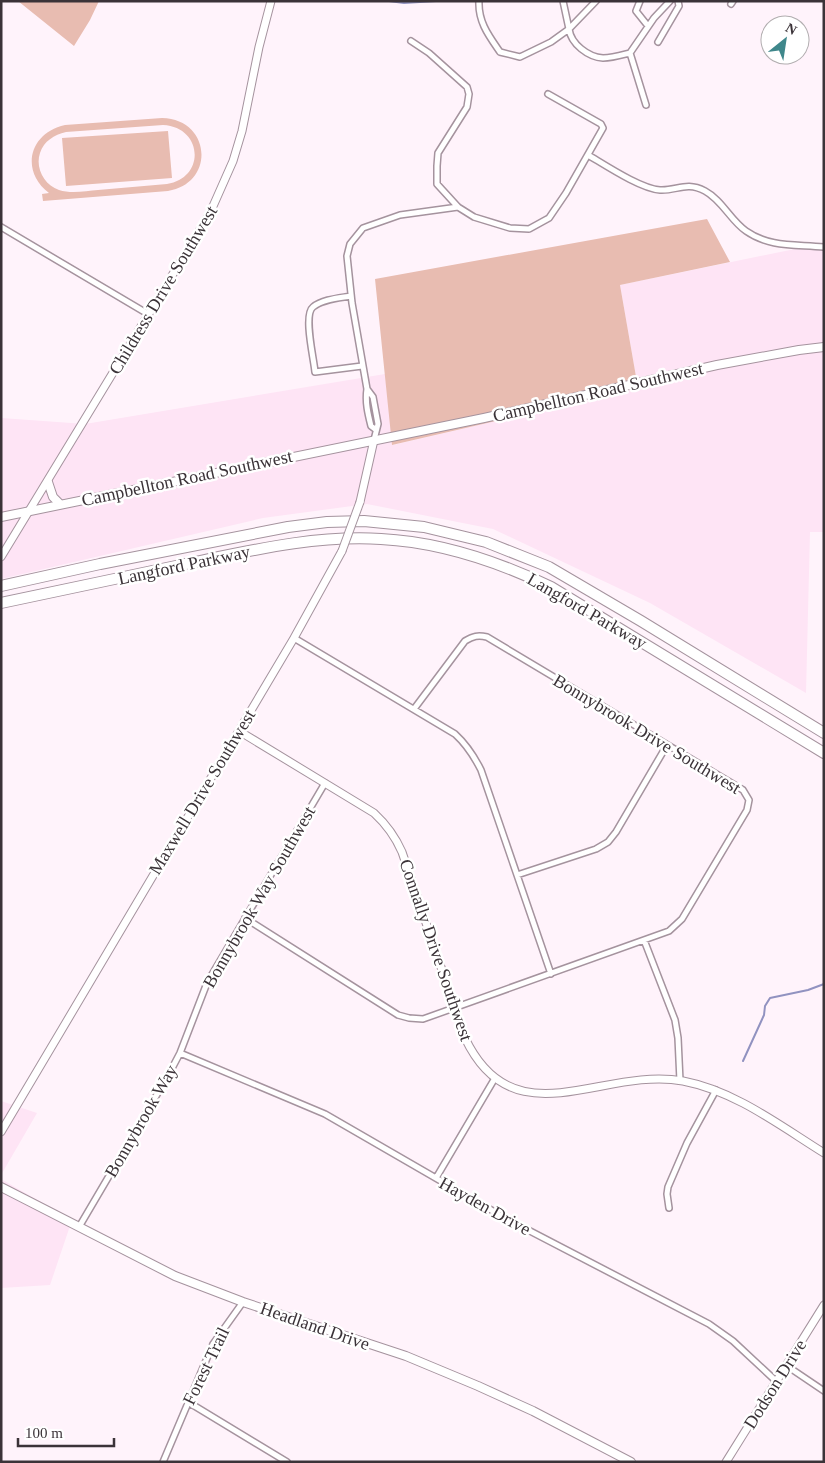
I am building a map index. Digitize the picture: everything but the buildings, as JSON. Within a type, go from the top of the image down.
[{"type":"highway","name":"Langford Parkway","points":[[1,586],[100,564],[288,527],[327,522],[364,521],[424,527],[486,542],[549,567],[824,733]]},
{"type":"highway","name":"Langford Parkway","points":[[1,603],[232,554],[298,543],[344,538],[382,539],[429,545],[469,554],[505,566],[551,587],[824,753]]},
{"type":"main road","name":"Campbellton Road Southwest","points":[[1,517],[484,418],[717,365],[824,347]]},
{"type":"main road","points":[[48,482],[53,497],[60,504]]},
{"type":"main road","name":"Headland Drive","points":[[1,1187],[175,1276],[243,1302],[406,1356],[478,1386],[550,1420],[631,1462]]},
{"type":"street","name":"Childress Drive Southwest","points":[[1,557],[210,213],[233,160],[242,131],[259,47],[271,1]]},
{"type":"street","points":[[479,1],[484,28],[500,52],[520,57],[551,42],[569,29],[596,1]]},
{"type":"street","points":[[563,1],[570,34],[576,44],[586,52],[601,58],[630,53],[648,26],[670,1]]},
{"type":"street","points":[[640,1],[636,11],[648,26]]},
{"type":"street","points":[[658,42],[679,6],[678,1]]},
{"type":"street","points":[[411,41],[429,53],[467,87],[469,94],[467,107],[438,153],[436,166],[437,184],[458,207],[474,217],[510,228],[529,228],[549,218],[566,193],[602,126],[548,94]]},
{"type":"street","points":[[630,53],[646,105]]},
{"type":"street","points":[[588,155],[619,174],[660,190],[683,186],[694,187],[706,192],[745,231],[771,244],[824,247]]},
{"type":"street","points":[[374,440],[375,429],[371,426],[365,398],[367,389],[351,296],[347,256],[350,244],[362,228],[400,215],[458,207]]},
{"type":"street","points":[[1,227],[148,314]]},
{"type":"street","points":[[351,296],[327,301],[313,307],[309,313],[316,372],[362,366]]},
{"type":"street","name":"Maxwell Drive Southwest","points":[[1,1132],[294,638],[342,551],[360,502],[374,440]]},
{"type":"street","name":"Bonnybrook Drive Southwest","points":[[245,918],[398,1015],[409,1018],[423,1018],[669,931],[682,919],[747,810],[750,800],[743,790],[481,635],[472,636],[465,641],[414,709]]},
{"type":"street","points":[[294,638],[455,734],[466,745],[482,770],[551,974]]},
{"type":"street","name":"Connally Drive Southwest","points":[[239,731],[374,813],[395,837],[471,1050],[481,1065],[495,1078],[519,1090],[546,1095],[562,1094],[635,1080],[658,1078],[680,1080],[716,1090],[745,1104],[824,1153]]},
{"type":"street","points":[[517,875],[596,849],[608,842],[616,832],[667,745]]},
{"type":"street","name":"Bonnybrook Way Southwest","points":[[196,1012],[207,983],[325,783]]},
{"type":"street","points":[[644,940],[675,1020],[680,1080]]},
{"type":"street","name":"Bonnybrook Way","points":[[79,1227],[180,1053],[196,1012]]},
{"type":"street","name":"Hayden Drive","points":[[180,1053],[325,1114],[504,1218],[710,1324],[733,1341],[777,1382]]},
{"type":"street","points":[[436,1178],[495,1078]]},
{"type":"street","points":[[669,1208],[668,1187],[687,1143],[716,1090]]},
{"type":"street","name":"Forest Trail","points":[[163,1462],[213,1344],[243,1302]]},
{"type":"street","name":"Dodson Drive","points":[[726,1462],[824,1305]]},
{"type":"street","points":[[787,1366],[824,1391]]},
{"type":"street","points":[[188,1402],[287,1462]]},
{"type":"shaded area","points":[[18,1],[99,1],[74,46]]},
{"type":"shaded area","points":[[162,118],[178,121],[190,129],[198,139],[201,152],[200,165],[194,176],[184,186],[168,191],[43,201],[42,194],[49,193],[34,174],[33,154],[36,144],[43,136],[53,129],[65,125]],"holes":[[[163,125],[176,128],[186,134],[192,143],[195,153],[188,173],[180,180],[167,184],[68,192],[54,188],[45,180],[40,170],[39,159],[44,145],[50,139],[62,133]]]},
{"type":"shaded area","points":[[168,131],[172,178],[66,186],[62,138]]},
{"type":"shaded area","points":[[707,219],[730,262],[620,285],[638,388],[392,445],[375,279]]},
{"type":"shaded area","points":[[824,243],[824,532],[810,532],[806,693],[650,603],[493,529],[367,504],[263,518],[1,579],[1,418],[85,424],[385,374],[393,445],[638,388],[620,285]]},
{"type":"shaded area","points":[[1,1101],[37,1113],[1,1175]]},
{"type":"shaded area","points":[[1,1179],[72,1220],[50,1285],[1,1288]]},
{"type":"waterway","points":[[389,1],[404,3],[436,1]]},
{"type":"waterway","points":[[743,1061],[770,998],[808,990],[824,984]]}]
